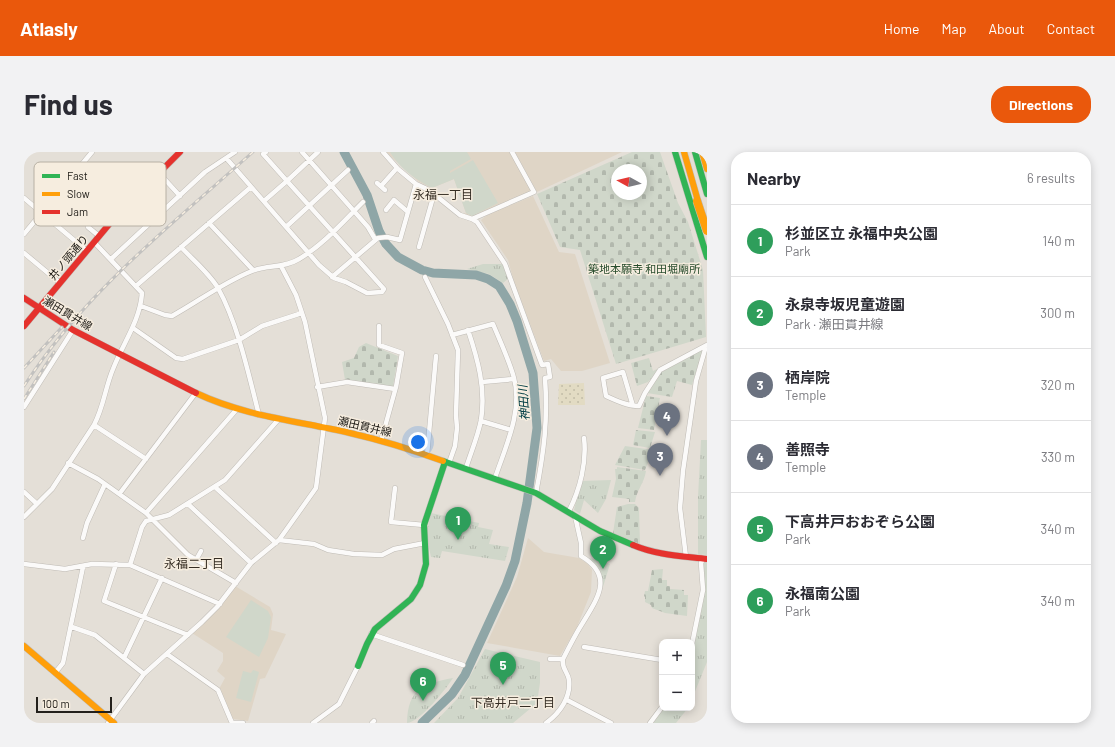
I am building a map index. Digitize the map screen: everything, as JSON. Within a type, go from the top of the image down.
[{"type":"main road","name":"井ノ頭通り","points":[[166,166],[180,152]]},
{"type":"main road","points":[[675,152],[705,241]]},
{"type":"main road","points":[[678,152],[705,241]]},
{"type":"main road","points":[[683,152],[705,241],[707,257]]},
{"type":"main road","points":[[683,152],[707,231]]},
{"type":"main road","points":[[689,152],[707,219]]},
{"type":"main road","points":[[695,152],[707,194]]},
{"type":"main road","points":[[700,152],[707,169]]},
{"type":"main road","points":[[700,152],[707,178]]},
{"type":"main road","points":[[705,152],[707,158]]},
{"type":"main road","name":"井ノ頭通り","points":[[24,326],[108,226]]},
{"type":"main road","name":"瀬田貫井線","points":[[24,298],[38,309],[73,330],[195,394],[259,415],[381,441],[426,455],[530,491],[572,513],[600,531],[642,549],[705,559]]},
{"type":"main road","points":[[358,666],[371,634],[379,625],[405,605],[418,591],[427,558],[424,525],[447,462]]},
{"type":"main road","points":[[24,646],[111,722]]},
{"type":"street","points":[[84,162],[92,152]]},
{"type":"street","points":[[166,209],[205,172],[227,159],[235,152]]},
{"type":"street","points":[[227,159],[319,265],[332,276],[367,293],[382,292],[384,289],[264,154],[266,152]]},
{"type":"street","points":[[302,152],[376,238]]},
{"type":"street","points":[[264,201],[318,152]]},
{"type":"street","points":[[383,152],[397,168],[416,184],[434,194],[460,214],[472,218],[477,222],[505,264],[542,364],[548,364],[550,377],[545,378],[547,424],[530,491]]},
{"type":"street","points":[[472,218],[534,192],[512,152]]},
{"type":"street","points":[[386,190],[379,184],[397,168]]},
{"type":"street","points":[[286,227],[348,170]]},
{"type":"street","points":[[166,181],[180,196]]},
{"type":"street","points":[[332,276],[376,238],[386,237],[400,240],[416,184]]},
{"type":"street","points":[[136,286],[251,187]]},
{"type":"street","points":[[419,247],[434,194]]},
{"type":"street","points":[[24,198],[34,206]]},
{"type":"street","points":[[386,210],[394,200],[408,212]]},
{"type":"street","points":[[141,306],[172,316],[218,288],[253,270],[281,266],[298,260],[332,232],[363,202]]},
{"type":"street","points":[[24,234],[34,221]]},
{"type":"street","points":[[209,224],[253,270]]},
{"type":"street","points":[[58,226],[87,251]]},
{"type":"street","points":[[111,259],[147,226]]},
{"type":"street","points":[[24,516],[52,489],[94,425],[100,413],[112,371],[133,328],[141,306],[142,293],[111,259],[88,227]]},
{"type":"street","points":[[181,247],[210,277],[218,288],[239,340],[259,415]]},
{"type":"street","points":[[24,253],[60,283]]},
{"type":"street","points":[[111,722],[144,674],[220,604],[251,563],[277,542],[316,488],[325,418],[302,313],[281,266]]},
{"type":"street","points":[[425,277],[458,350],[459,360],[456,416],[457,434],[455,446],[447,462]]},
{"type":"street","points":[[133,328],[176,358],[184,359],[239,340],[262,326],[302,313]]},
{"type":"street","points":[[452,335],[493,324],[514,379],[515,408],[511,430],[495,478]]},
{"type":"street","points":[[378,326],[379,345],[402,353],[395,389],[381,441]]},
{"type":"street","points":[[24,407],[73,330]]},
{"type":"street","points":[[466,468],[480,421],[482,382],[468,330]]},
{"type":"street","points":[[633,406],[623,372],[603,378],[606,396],[633,406],[641,405],[645,393],[660,370],[707,346]]},
{"type":"street","points":[[686,557],[680,508],[683,471],[696,381],[707,346]]},
{"type":"street","points":[[426,455],[436,356]]},
{"type":"street","points":[[482,382],[514,379]]},
{"type":"street","points":[[318,387],[347,382],[395,389]]},
{"type":"street","points":[[120,493],[195,394]]},
{"type":"street","points":[[146,513],[237,409]]},
{"type":"street","points":[[130,565],[146,521],[169,515],[225,480],[278,420]]},
{"type":"street","points":[[480,421],[511,430]]},
{"type":"street","points":[[94,425],[146,459]]},
{"type":"street","points":[[546,723],[557,714],[567,700],[569,679],[562,664],[562,659],[597,600],[600,587],[600,574],[588,560],[581,556],[581,543],[572,513],[586,454],[584,438]]},
{"type":"street","points":[[68,463],[120,493],[154,519],[188,555],[236,583]]},
{"type":"street","points":[[83,538],[87,523],[105,484]]},
{"type":"street","points":[[215,487],[277,542],[314,544],[328,550],[374,555],[382,555],[394,549],[425,543]]},
{"type":"street","points":[[394,488],[391,522],[424,525]]},
{"type":"street","points":[[24,492],[36,503]]},
{"type":"street","points":[[188,504],[251,563]]},
{"type":"street","points":[[196,560],[201,550]]},
{"type":"street","points":[[693,639],[703,590],[701,571],[705,559]]},
{"type":"street","points":[[24,564],[65,569],[83,567],[92,564],[130,565],[220,604]]},
{"type":"street","points":[[116,564],[104,601],[188,635]]},
{"type":"street","points":[[55,673],[63,663],[72,627],[83,567]]},
{"type":"street","points":[[124,658],[162,578]]},
{"type":"street","points":[[72,627],[95,635],[144,674]]},
{"type":"street","points":[[371,634],[463,665]]},
{"type":"street","points":[[584,647],[659,660]]},
{"type":"street","points":[[167,654],[218,690],[232,723],[242,723]]},
{"type":"street","points":[[550,659],[562,659]]},
{"type":"street","points":[[313,723],[339,704],[358,666]]},
{"type":"street","points":[[567,700],[611,723]]},
{"type":"street","points":[[650,723],[659,711]]},
{"type":"shaded area","points":[[386,152],[511,152],[533,190],[472,219],[460,215],[466,213],[454,179],[432,188],[419,182]]},
{"type":"shaded area","points":[[515,152],[622,152],[537,192]]},
{"type":"shaded area","points":[[533,196],[559,252],[575,254],[610,363],[582,371],[561,371],[551,359],[544,361],[514,282],[508,260],[481,220],[487,215]]},
{"type":"shaded area","points":[[528,538],[544,552],[579,558],[588,564],[592,570],[591,592],[577,627],[560,656],[487,643],[517,577]]},
{"type":"shaded area","points":[[235,586],[270,607],[273,614],[271,630],[286,634],[265,678],[260,679],[248,721],[233,719],[219,689],[225,678],[217,671],[223,661],[223,653],[192,633]]},
{"type":"green space","points":[[390,152],[467,152],[471,159],[450,171],[450,173],[473,160],[498,203],[472,216],[466,213],[454,179],[432,188],[408,173]]},
{"type":"green space","name":"築地本願寺 和田堀廟所","points":[[632,152],[660,152],[678,203],[688,222],[703,270],[706,337],[616,364],[580,250],[560,247],[537,194]]},
{"type":"green space","points":[[483,264],[504,264],[509,278],[503,283],[489,274],[467,269]]},
{"type":"green space","points":[[366,343],[398,356],[393,387],[345,380],[342,362],[354,358],[359,347]]},
{"type":"green space","points":[[703,349],[692,385],[677,381],[672,397],[647,393],[662,371]]},
{"type":"green space","points":[[649,358],[653,371],[657,369],[658,371],[648,382],[637,386],[631,363]]},
{"type":"green space","points":[[646,396],[660,398],[654,430],[638,428]]},
{"type":"green space","points":[[636,430],[655,432],[650,448],[633,445]]},
{"type":"green space","points":[[701,440],[707,440],[707,555],[698,554],[698,497]]},
{"type":"green space","points":[[625,446],[653,450],[645,470],[615,465]]},
{"type":"green space","points":[[617,467],[646,471],[635,502],[629,502],[629,499],[612,497],[616,479],[615,469],[617,469]]},
{"type":"green space","points":[[611,480],[606,499],[598,513],[584,500],[580,514],[574,510],[581,481]]},
{"type":"green space","points":[[635,504],[639,508],[640,544],[613,533],[617,507]]},
{"type":"green space","points":[[431,513],[479,523],[478,527],[493,530],[489,544],[509,547],[505,561],[442,551],[440,558],[431,557],[426,535]]},
{"type":"green space","points":[[590,558],[610,564],[603,587],[601,587],[601,574],[589,560]]},
{"type":"green space","points":[[705,562],[707,563],[707,662],[695,692],[695,639],[705,590],[702,565]]},
{"type":"green space","points":[[663,569],[662,580],[667,580],[667,586],[670,586],[670,589],[684,590],[684,595],[688,595],[687,616],[665,613],[652,608],[651,605],[645,602],[645,591],[648,591],[652,570]]},
{"type":"green space","points":[[251,600],[268,611],[271,617],[268,638],[259,657],[226,637]]},
{"type":"green space","points":[[485,649],[540,662],[540,683],[537,703],[513,723],[434,723],[458,698]]},
{"type":"green space","points":[[253,670],[259,672],[251,702],[236,698],[243,671],[251,673]]},
{"type":"green space","points":[[453,678],[439,697],[419,717],[407,723],[410,702],[419,690],[433,683]]},
{"type":"green space","points":[[662,711],[686,711],[676,723],[653,723]]},
{"type":"sand","points":[[584,383],[585,405],[558,405],[559,384]]},
{"type":"waterway","name":"神田川","points":[[344,152],[367,195],[379,231],[386,244],[398,257],[422,270],[433,273],[476,275],[488,279],[499,286],[510,304],[517,321],[533,373],[537,428],[527,503],[515,561],[506,586],[465,675],[452,694],[422,723]]},
{"type":"railway","points":[[24,386],[48,352],[101,290],[161,233],[253,152]]},
{"type":"railway","points":[[24,368],[62,327]]},
{"type":"railway","points":[[24,399],[54,352]]},
{"type":"traffic: fast","points":[[675,152],[707,257]]},
{"type":"traffic: fast","points":[[695,152],[707,194]]},
{"type":"traffic: fast","points":[[443,461],[536,493],[600,531],[633,545]]},
{"type":"traffic: fast","points":[[358,666],[375,629],[411,599],[420,585],[426,564],[424,525],[445,462]]},
{"type":"traffic: slow","points":[[684,152],[700,208]]},
{"type":"traffic: slow","points":[[702,152],[707,169]]},
{"type":"traffic: slow","points":[[697,201],[707,231]]},
{"type":"traffic: slow","points":[[196,393],[214,401],[252,413],[362,436],[443,461]]},
{"type":"traffic: slow","points":[[24,646],[114,723]]},
{"type":"traffic: jam","points":[[166,166],[180,152]]},
{"type":"traffic: jam","points":[[24,326],[108,226]]},
{"type":"traffic: jam","points":[[24,298],[73,330],[196,393]]},
{"type":"traffic: jam","points":[[633,545],[660,553],[707,559]]},
{"type":"place","name":"善照寺","points":[[667,436]]},
{"type":"place","name":"栖岸院","points":[[660,476]]},
{"type":"place","name":"杉並区立 永福中央公園","points":[[458,540]]},
{"type":"place","name":"永泉寺坂児童遊園","points":[[603,569]]},
{"type":"place","name":"下高井戸おおぞら公園","points":[[503,685]]},
{"type":"place","name":"永福南公園","points":[[423,701]]},
{"type":"district","name":"永福一丁目","points":[[443,194]]},
{"type":"district","name":"永福二丁目","points":[[194,563]]},
{"type":"district","name":"下高井戸二丁目","points":[[513,702]]}]
